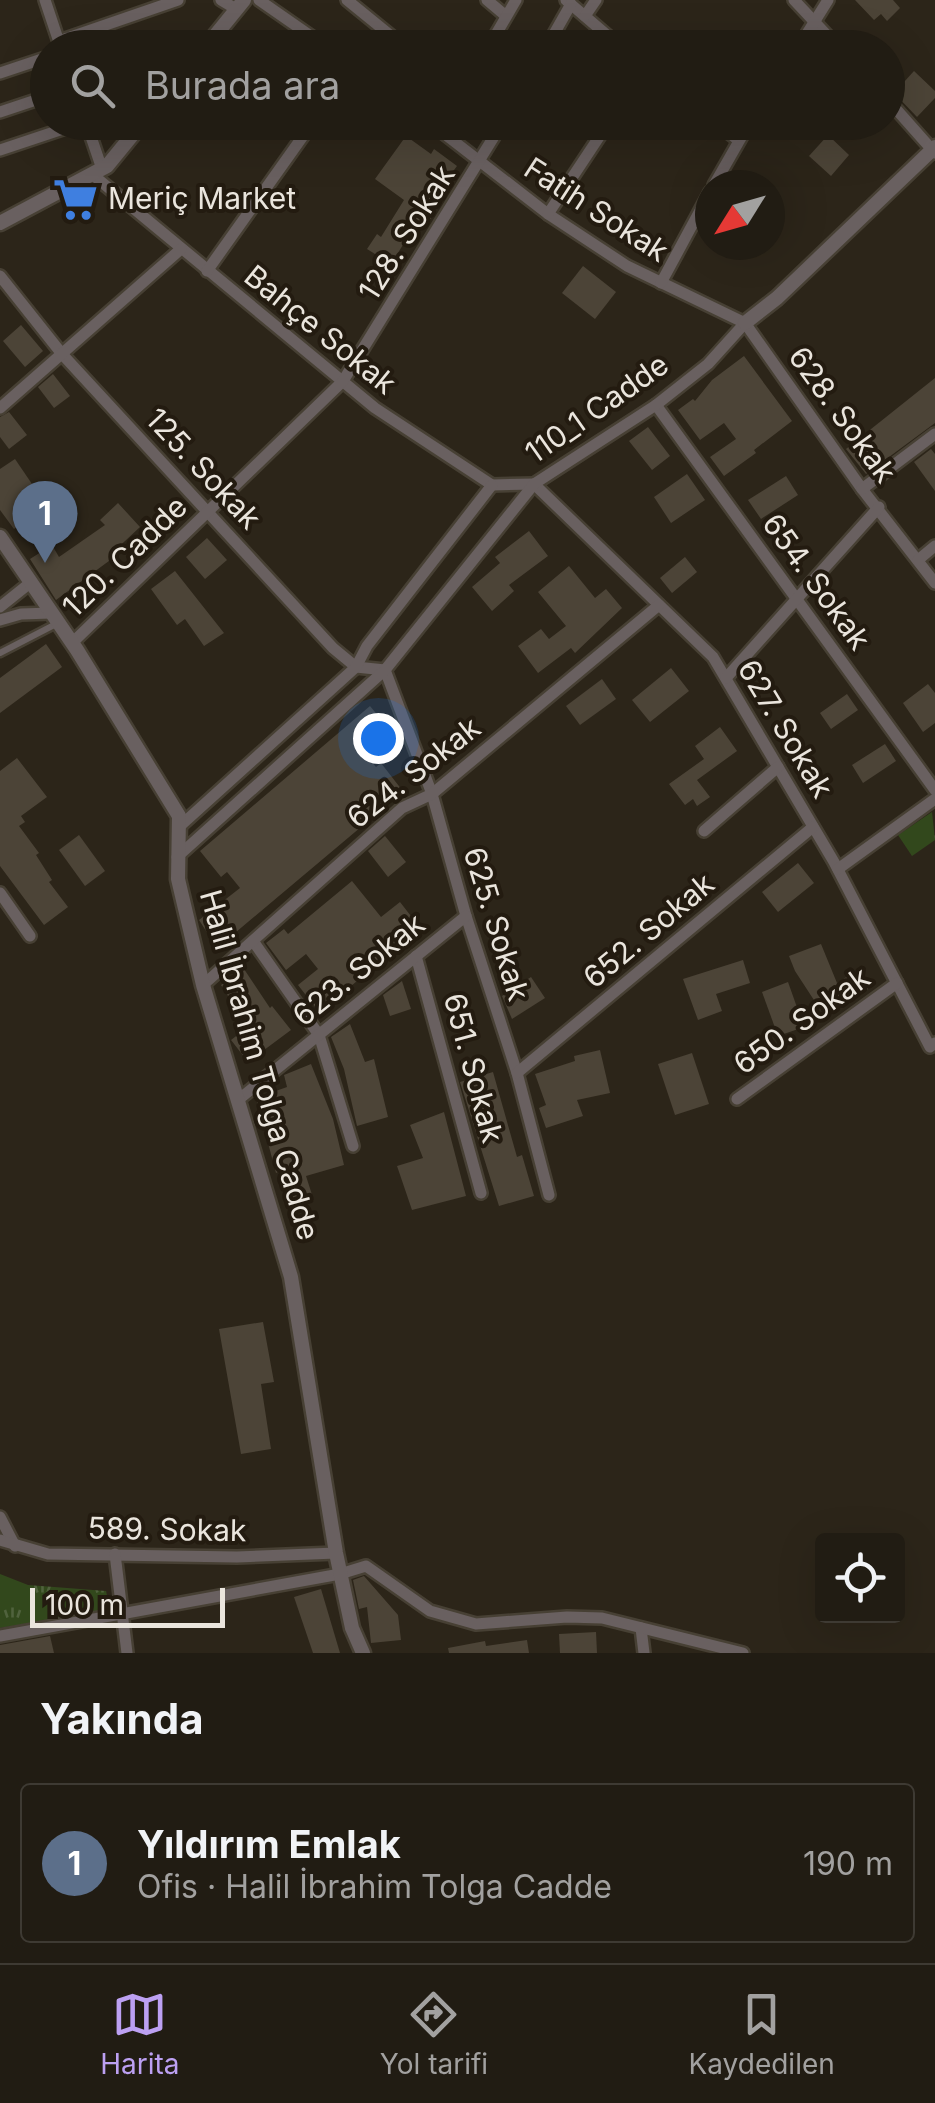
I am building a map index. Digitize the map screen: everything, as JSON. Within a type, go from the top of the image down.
[{"type":"street","points":[[45,0],[55,30]]},
{"type":"street","points":[[98,30],[178,0]]},
{"type":"street","points":[[219,30],[240,5],[220,0]]},
{"type":"street","points":[[259,0],[302,30]]},
{"type":"street","points":[[347,0],[384,30]]},
{"type":"street","points":[[486,0],[506,16]]},
{"type":"street","points":[[498,30],[516,0]]},
{"type":"street","points":[[585,16],[596,0]]},
{"type":"street","points":[[794,0],[822,30]]},
{"type":"street","points":[[809,30],[828,0]]},
{"type":"street","points":[[555,30],[568,2],[601,30]]},
{"type":"street","points":[[0,73],[30,62]]},
{"type":"street","points":[[0,112],[30,102]]},
{"type":"street","points":[[905,118],[934,150]]},
{"type":"street","points":[[0,150],[30,140]]},
{"type":"street","points":[[90,140],[98,172]]},
{"type":"street","points":[[0,223],[98,172],[127,140]]},
{"type":"street","points":[[207,271],[300,140]]},
{"type":"street","name":"Fatih Sokak","points":[[458,140],[548,214],[627,266],[745,323]]},
{"type":"street","name":"128. Sokak","points":[[343,382],[493,140]]},
{"type":"street","points":[[548,214],[598,140]]},
{"type":"street","points":[[722,170],[738,140]]},
{"type":"street","name":"110_1 Cadde","points":[[178,857],[384,670],[534,484],[656,405],[708,364],[745,323],[777,298],[934,150]]},
{"type":"street","name":"Bahçe Sokak","points":[[98,172],[207,271],[375,408],[492,485]]},
{"type":"street","points":[[661,283],[695,220]]},
{"type":"street","points":[[0,408],[181,248]]},
{"type":"street","name":"125. Sokak","points":[[0,276],[62,354],[332,648],[356,667]]},
{"type":"street","name":"628. Sokak","points":[[745,323],[862,489],[935,584]]},
{"type":"street","name":"120. Cadde","points":[[72,643],[343,382]]},
{"type":"street","name":"654. Sokak","points":[[656,405],[935,790]]},
{"type":"street","points":[[862,489],[935,434]]},
{"type":"street","points":[[179,827],[356,667],[367,646],[492,485],[534,484]]},
{"type":"street","name":"627. Sokak","points":[[534,484],[713,657],[838,869],[932,1045]]},
{"type":"street","points":[[726,678],[878,507]]},
{"type":"street","name":"Halil İbrahim Tolga Cadde","points":[[0,536],[72,643],[179,816],[178,878],[203,985],[291,1277],[340,1574],[352,1628],[364,1653]]},
{"type":"street","points":[[918,560],[935,546]]},
{"type":"street","points":[[0,607],[30,583]]},
{"type":"street","name":"624. Sokak","points":[[203,985],[402,808],[432,794],[660,605]]},
{"type":"street","points":[[0,620],[21,614],[54,618]]},
{"type":"street","points":[[356,667],[384,670]]},
{"type":"street","name":"625. Sokak","points":[[384,670],[432,794],[517,1074],[549,1195]]},
{"type":"street","points":[[704,831],[778,767]]},
{"type":"street","points":[[838,869],[935,799]]},
{"type":"street","name":"652. Sokak","points":[[517,1074],[813,827]]},
{"type":"street","points":[[0,893],[30,936]]},
{"type":"street","name":"623. Sokak","points":[[238,1100],[466,916]]},
{"type":"street","points":[[253,941],[319,1034],[353,1146]]},
{"type":"street","name":"651. Sokak","points":[[416,956],[481,1193]]},
{"type":"street","name":"650. Sokak","points":[[738,1099],[897,983]]},
{"type":"street","points":[[0,1517],[15,1546]]},
{"type":"street","name":"589. Sokak","points":[[0,1540],[48,1554],[237,1557],[336,1552]]},
{"type":"street","points":[[115,1554],[127,1653]]},
{"type":"street","points":[[0,1636],[366,1566],[430,1610],[476,1624],[602,1618],[744,1653]]},
{"type":"street","points":[[642,1628],[644,1653]]},
{"type":"lane","points":[[0,654],[54,618]]},
{"type":"green space","points":[[932,812],[935,840],[912,856],[898,835]]},
{"type":"green space","points":[[0,1574],[28,1585],[106,1591],[110,1610],[0,1628]]},
{"type":"building","points":[[855,0],[893,0],[900,8],[887,21],[881,14],[874,20]]},
{"type":"building","points":[[914,71],[935,91],[935,98],[917,117],[905,104],[905,81]]},
{"type":"building","points":[[403,140],[412,140],[431,154],[434,149],[457,166],[428,205],[436,211],[423,229],[416,224],[391,264],[367,249],[377,234],[381,237],[404,200],[375,179]]},
{"type":"building","points":[[823,140],[833,140],[849,155],[831,176],[809,156]]},
{"type":"building","points":[[583,266],[616,292],[595,319],[562,293]]},
{"type":"building","points":[[21,325],[43,351],[25,367],[3,341]]},
{"type":"building","points":[[744,356],[792,421],[724,476],[710,457],[736,439],[724,423],[700,440],[678,410],[695,401],[712,380]]},
{"type":"building","points":[[53,374],[70,396],[54,408],[38,387]]},
{"type":"building","points":[[935,378],[935,423],[866,474],[846,449]]},
{"type":"building","points":[[9,412],[27,435],[9,449],[0,437],[0,417]]},
{"type":"building","points":[[648,427],[670,456],[652,470],[629,441]]},
{"type":"building","points":[[931,449],[935,454],[935,491],[914,462]]},
{"type":"building","points":[[15,459],[47,506],[14,529],[0,510],[0,469]]},
{"type":"building","points":[[687,474],[705,500],[671,523],[654,497]]},
{"type":"building","points":[[786,476],[798,495],[761,519],[748,500]]},
{"type":"building","points":[[118,503],[140,527],[110,555],[113,558],[56,600],[30,559],[52,545],[59,557],[105,525],[100,520]]},
{"type":"building","points":[[529,531],[548,556],[509,585],[514,591],[492,611],[472,587],[500,563],[495,557]]},
{"type":"building","points":[[207,538],[227,560],[205,579],[186,557]]},
{"type":"building","points":[[685,557],[697,572],[672,593],[660,578]]},
{"type":"building","points":[[569,566],[595,598],[606,589],[622,608],[575,653],[571,648],[538,673],[518,646],[541,629],[549,639],[566,626],[538,592]]},
{"type":"building","points":[[175,571],[224,633],[204,646],[185,619],[177,625],[151,589]]},
{"type":"building","points":[[46,644],[62,667],[0,713],[0,678]]},
{"type":"building","points":[[671,668],[689,691],[650,722],[632,700]]},
{"type":"building","points":[[602,679],[616,699],[580,725],[566,706]]},
{"type":"building","points":[[928,684],[935,693],[935,723],[923,732],[903,703]]},
{"type":"building","points":[[847,694],[858,710],[831,729],[820,713]]},
{"type":"building","points":[[370,706],[390,730],[363,752],[376,767],[381,763],[402,790],[217,948],[199,920],[240,888],[227,872],[221,877],[200,851]]},
{"type":"building","points":[[720,727],[737,751],[697,780],[710,797],[697,806],[693,799],[685,805],[669,784],[704,759],[695,746]]},
{"type":"building","points":[[885,744],[896,761],[863,783],[852,765]]},
{"type":"building","points":[[17,758],[47,797],[21,816],[25,822],[19,826],[39,853],[36,855],[52,880],[49,882],[68,907],[44,925],[0,866],[0,771]]},
{"type":"building","points":[[79,835],[105,871],[85,886],[59,850]]},
{"type":"building","points":[[385,836],[406,862],[388,877],[368,851]]},
{"type":"building","points":[[798,863],[814,883],[778,912],[762,892]]},
{"type":"building","points":[[352,881],[381,917],[400,902],[421,929],[319,1012],[298,985],[318,969],[306,954],[286,970],[266,943],[284,929],[288,934]]},
{"type":"building","points":[[821,944],[837,983],[856,971],[868,989],[825,1017],[789,956]]},
{"type":"building","points":[[743,960],[750,983],[716,994],[722,1011],[698,1020],[683,979]]},
{"type":"building","points":[[244,969],[270,1008],[291,1030],[248,1062],[231,1040],[248,1027],[221,985]]},
{"type":"building","points":[[531,977],[545,998],[512,1019],[502,996]]},
{"type":"building","points":[[402,981],[411,1009],[390,1016],[383,995]]},
{"type":"building","points":[[788,982],[804,1027],[778,1036],[762,992]]},
{"type":"building","points":[[350,1024],[365,1062],[374,1059],[388,1117],[357,1126],[344,1069],[331,1037]]},
{"type":"building","points":[[600,1050],[610,1093],[577,1100],[583,1116],[546,1128],[539,1108],[546,1105],[535,1074],[575,1061],[574,1056]]},
{"type":"building","points":[[692,1053],[709,1104],[675,1115],[658,1064]]},
{"type":"building","points":[[311,1064],[333,1119],[344,1165],[306,1176],[314,1201],[292,1209],[280,1171],[276,1173],[256,1098],[287,1087],[284,1075]]},
{"type":"building","points":[[493,1072],[517,1157],[522,1155],[534,1196],[499,1206],[460,1082]]},
{"type":"building","points":[[444,1112],[466,1196],[412,1210],[397,1166],[423,1158],[410,1125]]},
{"type":"building","points":[[263,1322],[274,1382],[261,1384],[271,1449],[241,1454],[219,1329]]},
{"type":"building","points":[[364,1576],[398,1615],[401,1640],[371,1643],[367,1607],[359,1609],[353,1580]]},
{"type":"building","points":[[321,1589],[340,1653],[313,1653],[294,1597]]},
{"type":"building","points":[[596,1632],[597,1653],[560,1653],[559,1634]]},
{"type":"building","points":[[50,1636],[54,1653],[0,1653],[0,1645]]},
{"type":"building","points":[[527,1640],[529,1653],[449,1653],[448,1648],[485,1641],[486,1646]]},
{"type":"place","name":"Meriç Market","points":[[75,199]]},
{"type":"place","name":"Yıldırım Emlak","points":[[45,563]]}]
